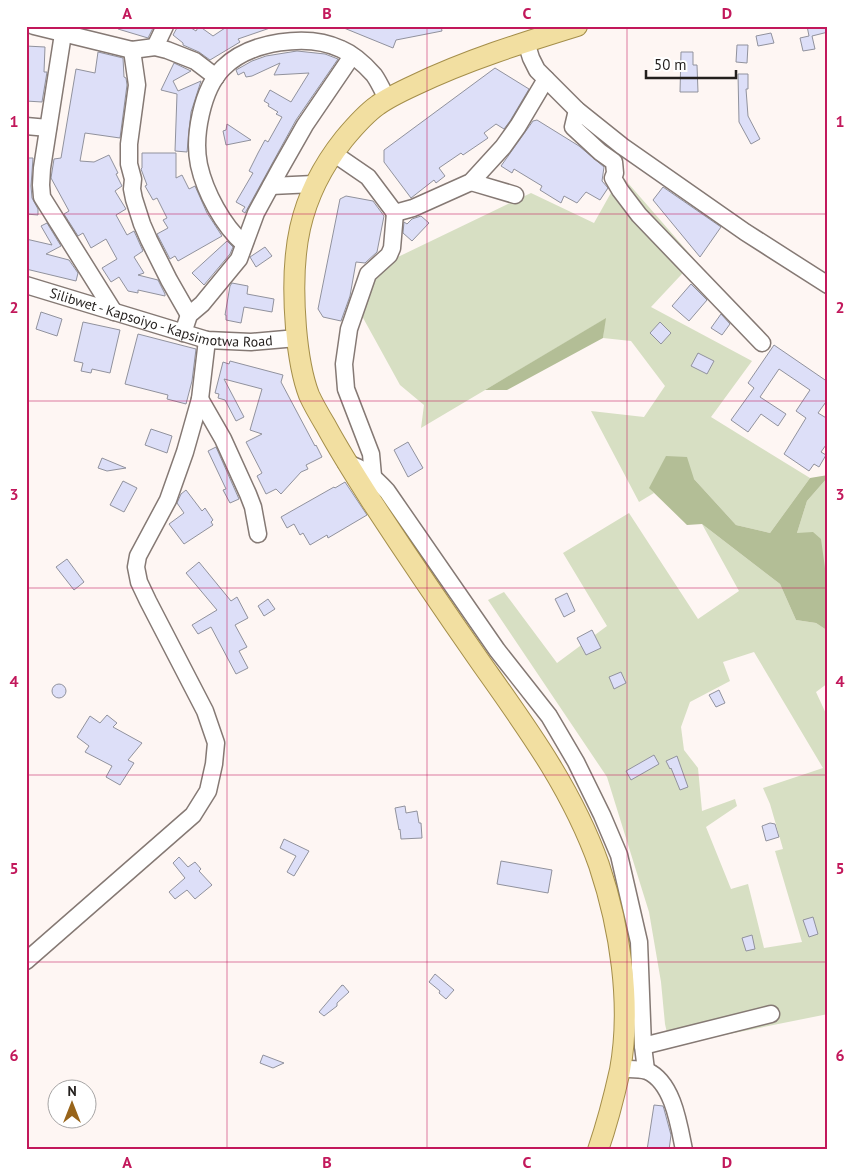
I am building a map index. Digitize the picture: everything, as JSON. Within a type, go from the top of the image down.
[{"type":"main road","points":[[577,26],[526,42],[439,74],[387,99],[374,108],[333,153],[314,184],[304,208],[297,239],[294,268],[294,305],[302,370],[311,399],[346,463],[424,583],[533,736],[561,779],[598,864],[612,912],[620,952],[624,994],[623,1043],[620,1069],[598,1150]]},
{"type":"street","points":[[34,26],[132,50],[155,47],[194,61],[216,77]]},
{"type":"street","points":[[155,47],[165,26]]},
{"type":"street","points":[[63,34],[42,168],[42,197],[114,312]]},
{"type":"street","points":[[244,244],[232,234],[219,211],[204,180],[199,164],[198,141],[205,96],[222,68],[240,55],[279,42],[296,41],[326,44],[341,49],[352,56],[374,75],[387,99]]},
{"type":"street","points":[[526,42],[534,64],[546,80],[577,110],[622,146],[745,232],[828,285]]},
{"type":"street","points":[[132,50],[136,85],[129,144],[129,164],[133,179],[134,199],[148,240],[189,315]]},
{"type":"street","points":[[184,333],[189,315],[202,304],[239,259],[256,213],[305,124],[352,56]]},
{"type":"street","points":[[395,213],[422,204],[471,182],[503,147],[546,80]]},
{"type":"street","points":[[577,110],[573,127],[614,162],[615,173],[613,178],[630,204],[762,343]]},
{"type":"street","points":[[26,126],[48,128]]},
{"type":"street","points":[[333,153],[368,177],[395,213],[392,248],[389,255],[368,274],[349,329],[344,364],[346,389],[371,454],[373,476]]},
{"type":"street","points":[[471,182],[515,195]]},
{"type":"street","points":[[271,186],[314,184]]},
{"type":"street","name":"Silibwet - Kapsoiyo - Kapsimotwa Road","points":[[26,285],[207,340],[251,342],[297,338]]},
{"type":"street","points":[[26,961],[193,814],[208,791],[214,764],[216,742],[205,711],[139,582],[136,567],[138,556],[168,500],[185,452],[200,399],[207,340]]},
{"type":"street","points":[[200,399],[223,439],[248,494],[253,507],[258,534]]},
{"type":"street","points":[[346,463],[357,466],[373,476],[387,491],[497,650],[548,716],[576,762],[619,855],[639,942],[643,1046],[646,1070]]},
{"type":"street","points":[[643,1046],[772,1014]]},
{"type":"street","points":[[620,1069],[646,1070],[657,1077],[666,1088],[676,1111],[684,1150]]},
{"type":"green space","points":[[621,175],[695,260],[651,307],[752,361],[711,417],[810,478],[770,533],[736,525],[694,479],[650,488],[654,493],[639,502],[591,411],[644,417],[665,386],[631,341],[603,338],[605,319],[421,428],[424,405],[400,385],[362,316],[375,268],[531,193],[594,223]]},
{"type":"green space","points":[[606,318],[603,338],[507,390],[485,390]]},
{"type":"green space","points":[[666,456],[687,457],[694,479],[736,525],[770,533],[810,478],[828,475],[807,501],[797,533],[813,532],[821,539],[825,568],[828,569],[828,631],[816,623],[796,620],[780,584],[702,524],[687,525],[649,488]]},
{"type":"green space","points":[[828,477],[828,569],[825,568],[797,533],[807,501]]},
{"type":"green space","points":[[629,513],[698,619],[739,591],[702,524],[780,584],[796,620],[816,623],[828,631],[828,683],[816,692],[828,718],[828,1014],[670,1046],[665,1024],[661,982],[649,912],[607,777],[488,600],[504,592],[557,663],[607,626],[563,553]],"holes":[[[754,652],[823,768],[763,788],[770,804],[783,849],[775,851],[802,942],[764,948],[748,884],[731,889],[706,827],[737,806],[735,799],[702,811],[698,768],[684,750],[681,727],[690,702],[730,681],[723,662]]]},
{"type":"building","points":[[119,26],[154,26],[148,38],[118,29]]},
{"type":"building","points":[[178,26],[188,26],[196,31],[199,26],[213,36],[228,26],[270,26],[270,28],[238,39],[240,42],[210,60],[199,52],[183,45],[173,35]]},
{"type":"building","points":[[339,26],[441,26],[442,31],[396,40],[393,48]]},
{"type":"building","points":[[807,26],[828,26],[828,32],[812,36],[815,49],[803,51],[800,38],[809,36]]},
{"type":"building","points":[[771,33],[774,43],[758,46],[756,36]]},
{"type":"building","points":[[737,45],[748,45],[747,63],[736,62]]},
{"type":"building","points":[[26,46],[45,47],[44,72],[47,72],[42,102],[26,101]]},
{"type":"building","points":[[297,51],[325,54],[338,59],[296,120],[245,213],[242,211],[245,207],[236,202],[253,173],[249,171],[265,140],[268,142],[282,117],[276,114],[278,112],[264,101],[270,90],[291,102],[309,73],[274,75],[280,63],[246,77],[244,72],[238,75],[236,70],[266,56]]},
{"type":"building","points":[[98,52],[123,58],[124,77],[126,78],[127,85],[120,138],[85,133],[80,161],[94,162],[109,155],[122,186],[115,191],[126,209],[116,215],[127,235],[134,231],[143,251],[134,257],[144,273],[138,275],[158,280],[165,296],[138,290],[138,293],[128,291],[119,277],[111,282],[102,268],[117,259],[106,239],[91,248],[83,233],[78,236],[64,214],[69,211],[51,178],[54,159],[61,158],[76,69],[95,73]]},
{"type":"building","points":[[681,52],[693,52],[693,65],[697,65],[698,92],[680,92]]},
{"type":"building","points":[[174,63],[191,71],[173,81],[178,91],[201,81],[191,112],[187,152],[175,151],[177,94],[161,90]]},
{"type":"building","points":[[495,68],[529,89],[510,121],[504,129],[496,124],[484,133],[488,138],[439,168],[445,176],[436,183],[434,180],[411,198],[384,162],[384,150]]},
{"type":"building","points":[[738,74],[748,74],[748,89],[746,89],[748,116],[760,139],[751,144],[739,122]]},
{"type":"building","points":[[537,120],[579,146],[604,167],[602,181],[608,188],[600,200],[586,192],[577,203],[564,196],[561,203],[540,190],[542,186],[514,169],[512,173],[501,166],[533,121]]},
{"type":"building","points":[[227,124],[251,140],[226,145],[223,131],[226,130]]},
{"type":"building","points":[[142,153],[176,153],[176,178],[182,175],[189,189],[195,186],[207,213],[222,236],[178,261],[175,256],[170,259],[157,234],[168,228],[163,220],[167,218],[157,198],[153,200],[145,186],[147,185],[141,169]]},
{"type":"building","points":[[26,158],[33,158],[32,198],[38,209],[38,215],[26,214]]},
{"type":"building","points":[[663,187],[721,227],[700,257],[653,200]]},
{"type":"building","points":[[346,196],[373,201],[384,216],[377,252],[365,263],[356,262],[350,296],[341,321],[323,317],[318,309],[340,199]]},
{"type":"building","points":[[421,216],[429,223],[412,241],[403,233],[404,222],[407,224],[412,219]]},
{"type":"building","points":[[47,223],[61,246],[46,254],[69,260],[78,273],[76,281],[26,269],[26,239],[52,245],[41,226]]},
{"type":"building","points":[[227,241],[233,247],[230,254],[204,285],[192,273]]},
{"type":"building","points":[[265,247],[272,256],[256,267],[250,257]]},
{"type":"building","points":[[232,283],[248,286],[247,294],[274,299],[272,312],[244,307],[241,323],[226,320],[225,315]]},
{"type":"building","points":[[691,284],[707,300],[689,321],[672,306]]},
{"type":"building","points":[[41,312],[62,319],[57,336],[36,329]]},
{"type":"building","points":[[721,314],[730,324],[722,335],[711,328]]},
{"type":"building","points":[[83,322],[120,330],[110,373],[92,369],[91,373],[81,371],[83,363],[74,361]]},
{"type":"building","points":[[660,322],[671,333],[661,344],[650,333]]},
{"type":"building","points":[[138,334],[196,349],[192,381],[186,404],[167,399],[168,395],[125,384]]},
{"type":"building","points":[[774,345],[828,382],[828,399],[818,413],[828,419],[828,442],[821,452],[826,455],[819,467],[814,464],[809,471],[784,454],[806,418],[796,411],[810,390],[779,369],[760,397],[786,414],[778,426],[761,414],[748,432],[731,420],[754,388],[748,383]]},
{"type":"building","points":[[698,353],[714,361],[707,374],[691,366]]},
{"type":"building","points":[[230,361],[283,375],[281,382],[322,457],[306,465],[308,469],[301,472],[281,494],[276,489],[266,494],[257,476],[262,473],[246,442],[262,434],[250,430],[262,389],[224,379],[244,417],[236,421],[225,400],[218,398],[219,394],[215,393],[223,362],[229,364]]},
{"type":"building","points":[[151,429],[172,436],[167,453],[145,445]]},
{"type":"building","points":[[408,442],[423,468],[408,477],[394,450]]},
{"type":"building","points":[[216,447],[239,499],[230,503],[223,490],[226,489],[208,451]]},
{"type":"building","points":[[102,458],[126,468],[107,471],[98,468]]},
{"type":"building","points":[[123,481],[137,488],[124,512],[110,505]]},
{"type":"building","points":[[345,482],[367,515],[328,538],[327,535],[310,545],[303,533],[300,535],[294,524],[287,528],[281,517]]},
{"type":"building","points":[[186,490],[202,511],[205,508],[213,520],[211,522],[213,525],[184,544],[169,524],[184,513],[177,503],[181,494]]},
{"type":"building","points":[[67,559],[84,582],[74,590],[56,567]]},
{"type":"building","points":[[199,562],[231,601],[237,597],[248,618],[235,625],[247,647],[239,651],[248,668],[236,674],[211,627],[198,634],[192,625],[217,610],[186,573]]},
{"type":"building","points":[[567,593],[575,611],[564,617],[555,599]]},
{"type":"building","points":[[268,599],[275,609],[264,616],[258,606]]},
{"type":"building","points":[[592,630],[601,648],[586,655],[577,638]]},
{"type":"building","points":[[621,672],[626,683],[614,689],[609,677]]},
{"type":"building","points":[[56,684],[62,684],[66,691],[62,698],[56,698],[52,694],[52,688]]},
{"type":"building","points":[[719,690],[725,703],[716,707],[709,695]]},
{"type":"building","points":[[107,715],[117,723],[113,727],[142,743],[128,760],[134,763],[120,785],[106,777],[112,766],[85,752],[89,746],[77,737],[90,716],[100,723]]},
{"type":"building","points":[[654,755],[659,764],[631,780],[626,771]]},
{"type":"building","points":[[677,756],[688,787],[680,790],[666,761]]},
{"type":"building","points":[[405,806],[406,813],[417,811],[419,823],[421,823],[422,838],[401,839],[395,808]]},
{"type":"building","points":[[770,823],[775,824],[779,837],[766,841],[762,826]]},
{"type":"building","points":[[284,839],[309,851],[294,876],[287,872],[296,856],[280,848]]},
{"type":"building","points":[[179,857],[188,867],[195,862],[201,869],[199,871],[212,885],[195,899],[187,890],[175,899],[169,892],[185,878],[173,863]]},
{"type":"building","points":[[501,861],[552,870],[548,893],[497,884]]},
{"type":"building","points":[[813,917],[818,934],[809,937],[803,920]]},
{"type":"building","points":[[752,935],[755,949],[746,951],[742,938]]},
{"type":"building","points":[[435,974],[454,990],[446,999],[429,982]]},
{"type":"building","points":[[343,985],[349,992],[337,1003],[337,1006],[324,1016],[319,1012]]},
{"type":"building","points":[[263,1055],[284,1063],[273,1068],[260,1063]]},
{"type":"building","points":[[654,1105],[663,1106],[664,1109],[671,1135],[669,1150],[647,1150]]}]
